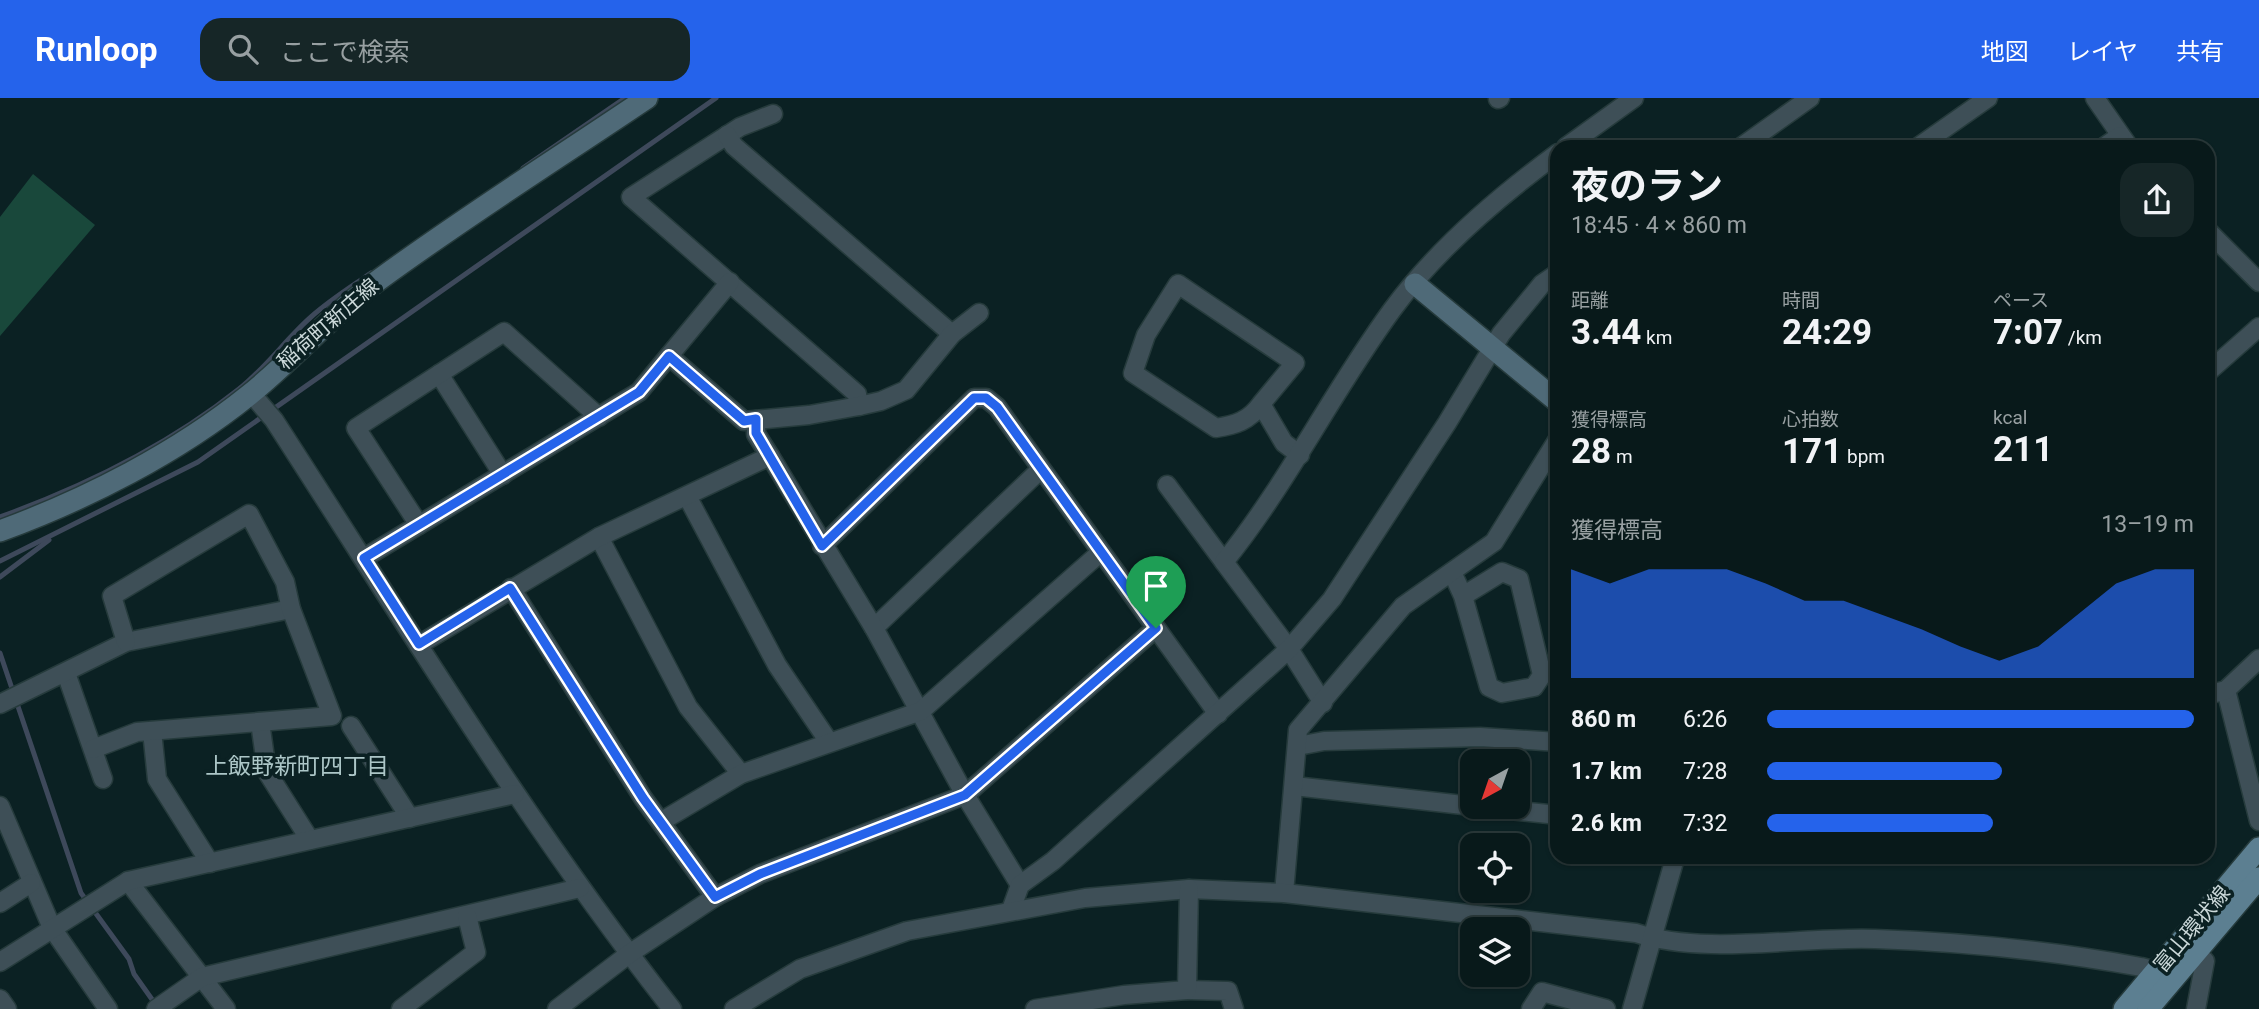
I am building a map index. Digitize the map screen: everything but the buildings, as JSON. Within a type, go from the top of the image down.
[{"type":"main road","name":"稲荷町新庄線","points":[[0,531],[159,456],[202,430],[263,407],[312,335],[379,280],[647,98]]},
{"type":"main road","points":[[1415,284],[1550,395]]},
{"type":"main road","name":"富山環状線","points":[[2148,1009],[2163,977],[2259,848]]},
{"type":"main road","name":"富山環状線","points":[[2124,1009],[2195,952],[2259,878]]},
{"type":"street","points":[[1576,140],[1634,98]]},
{"type":"street","points":[[1751,140],[1810,98]]},
{"type":"street","points":[[1928,140],[1989,98]]},
{"type":"street","points":[[2095,98],[2124,140]]},
{"type":"street","points":[[773,114],[727,135],[631,197],[857,394],[859,406]]},
{"type":"street","points":[[727,135],[734,146],[953,334]]},
{"type":"street","points":[[1224,562],[1300,455],[1392,309],[1446,249],[1521,180],[1550,159]]},
{"type":"street","points":[[2215,239],[2259,282]]},
{"type":"street","points":[[1011,910],[1020,885],[1053,861],[1289,649],[1332,599],[1447,423],[1492,348],[1542,284],[1550,278]]},
{"type":"street","points":[[364,558],[639,392],[730,282]]},
{"type":"street","points":[[1178,284],[1295,363],[1261,404],[1255,413],[1237,424],[1216,428],[1133,373],[1146,335],[1178,284]]},
{"type":"street","points":[[669,356],[744,421],[809,415],[881,401],[906,390],[953,334],[979,313]]},
{"type":"street","points":[[2215,365],[2259,327]]},
{"type":"street","points":[[419,525],[356,428],[503,332],[599,417]]},
{"type":"street","points":[[439,374],[503,475]]},
{"type":"street","points":[[822,546],[974,398],[986,398],[997,407],[1218,714]]},
{"type":"street","points":[[1261,404],[1284,443],[1300,455]]},
{"type":"street","points":[[263,407],[364,558],[515,794],[580,888],[672,1009]]},
{"type":"street","points":[[756,419],[756,433],[874,628],[965,795],[1020,885]]},
{"type":"street","points":[[1284,893],[1298,730],[1403,606],[1494,542],[1550,452]]},
{"type":"street","points":[[419,644],[599,537],[770,456]]},
{"type":"street","points":[[874,628],[1041,469]]},
{"type":"street","points":[[1167,485],[1289,649],[1323,703]]},
{"type":"street","points":[[687,496],[777,665],[829,742]]},
{"type":"street","points":[[93,749],[137,732],[332,716],[291,609],[285,582],[249,514],[112,596],[126,642]]},
{"type":"street","points":[[599,537],[688,707],[741,774]]},
{"type":"street","points":[[663,821],[741,774],[921,712],[1101,552]]},
{"type":"street","points":[[1452,572],[1463,596],[1489,687],[1502,693],[1534,687],[1542,675],[1519,579],[1502,572],[1463,596]]},
{"type":"street","points":[[510,588],[643,798],[663,821],[715,897]]},
{"type":"street","points":[[0,705],[126,642],[291,609]]},
{"type":"street","points":[[557,1009],[629,954],[715,897],[760,874],[965,795],[1156,628]]},
{"type":"street","points":[[2259,659],[2217,693],[2259,821]]},
{"type":"street","points":[[66,673],[103,779]]},
{"type":"street","points":[[260,722],[267,772],[310,840]]},
{"type":"street","points":[[351,726],[410,818]]},
{"type":"street","points":[[152,731],[157,779],[210,863]]},
{"type":"street","points":[[1298,746],[1324,741],[1480,737],[1550,741]]},
{"type":"street","points":[[1294,786],[1460,805]]},
{"type":"street","points":[[0,962],[128,881],[515,794]]},
{"type":"street","points":[[0,806],[52,928],[108,1009]]},
{"type":"street","points":[[1530,812],[1550,814]]},
{"type":"street","points":[[1632,1009],[1673,864]]},
{"type":"street","points":[[128,881],[226,1009]]},
{"type":"street","points":[[0,903],[31,883]]},
{"type":"street","points":[[156,1009],[202,977],[580,888]]},
{"type":"street","points":[[1187,990],[1189,889]]},
{"type":"street","points":[[734,1009],[800,969],[907,931],[1085,898],[1189,889],[1284,893],[1636,933],[1654,939],[1699,944],[1888,940],[2026,949],[2163,977]]},
{"type":"street","points":[[401,1009],[476,952],[467,916]]},
{"type":"street","points":[[2195,952],[2205,961],[2196,1009]]},
{"type":"street","points":[[1035,1009],[1066,1007],[1124,995],[1187,990],[1228,991],[1234,1009]]},
{"type":"street","points":[[1531,1009],[1542,992],[1606,1009]]},
{"type":"street","points":[[0,999],[7,1009]]},
{"type":"waterway","points":[[523,168],[625,98]]},
{"type":"waterway","points":[[0,561],[198,462],[716,98]]},
{"type":"waterway","points":[[0,517],[94,478],[184,428],[239,389],[311,317],[371,273]]},
{"type":"waterway","points":[[0,577],[49,540]]},
{"type":"waterway","points":[[0,653],[81,893],[129,959],[134,974],[156,1005]]},
{"type":"district","name":"上飯野新町四丁目","points":[[297,766]]},
{"type":"route","points":[[669,356],[744,421],[756,419],[756,433],[822,546],[974,398],[986,398],[997,407],[1156,628],[965,795],[760,874],[715,897],[663,821],[643,798],[510,588],[419,644],[364,558],[639,392],[669,356]]}]
